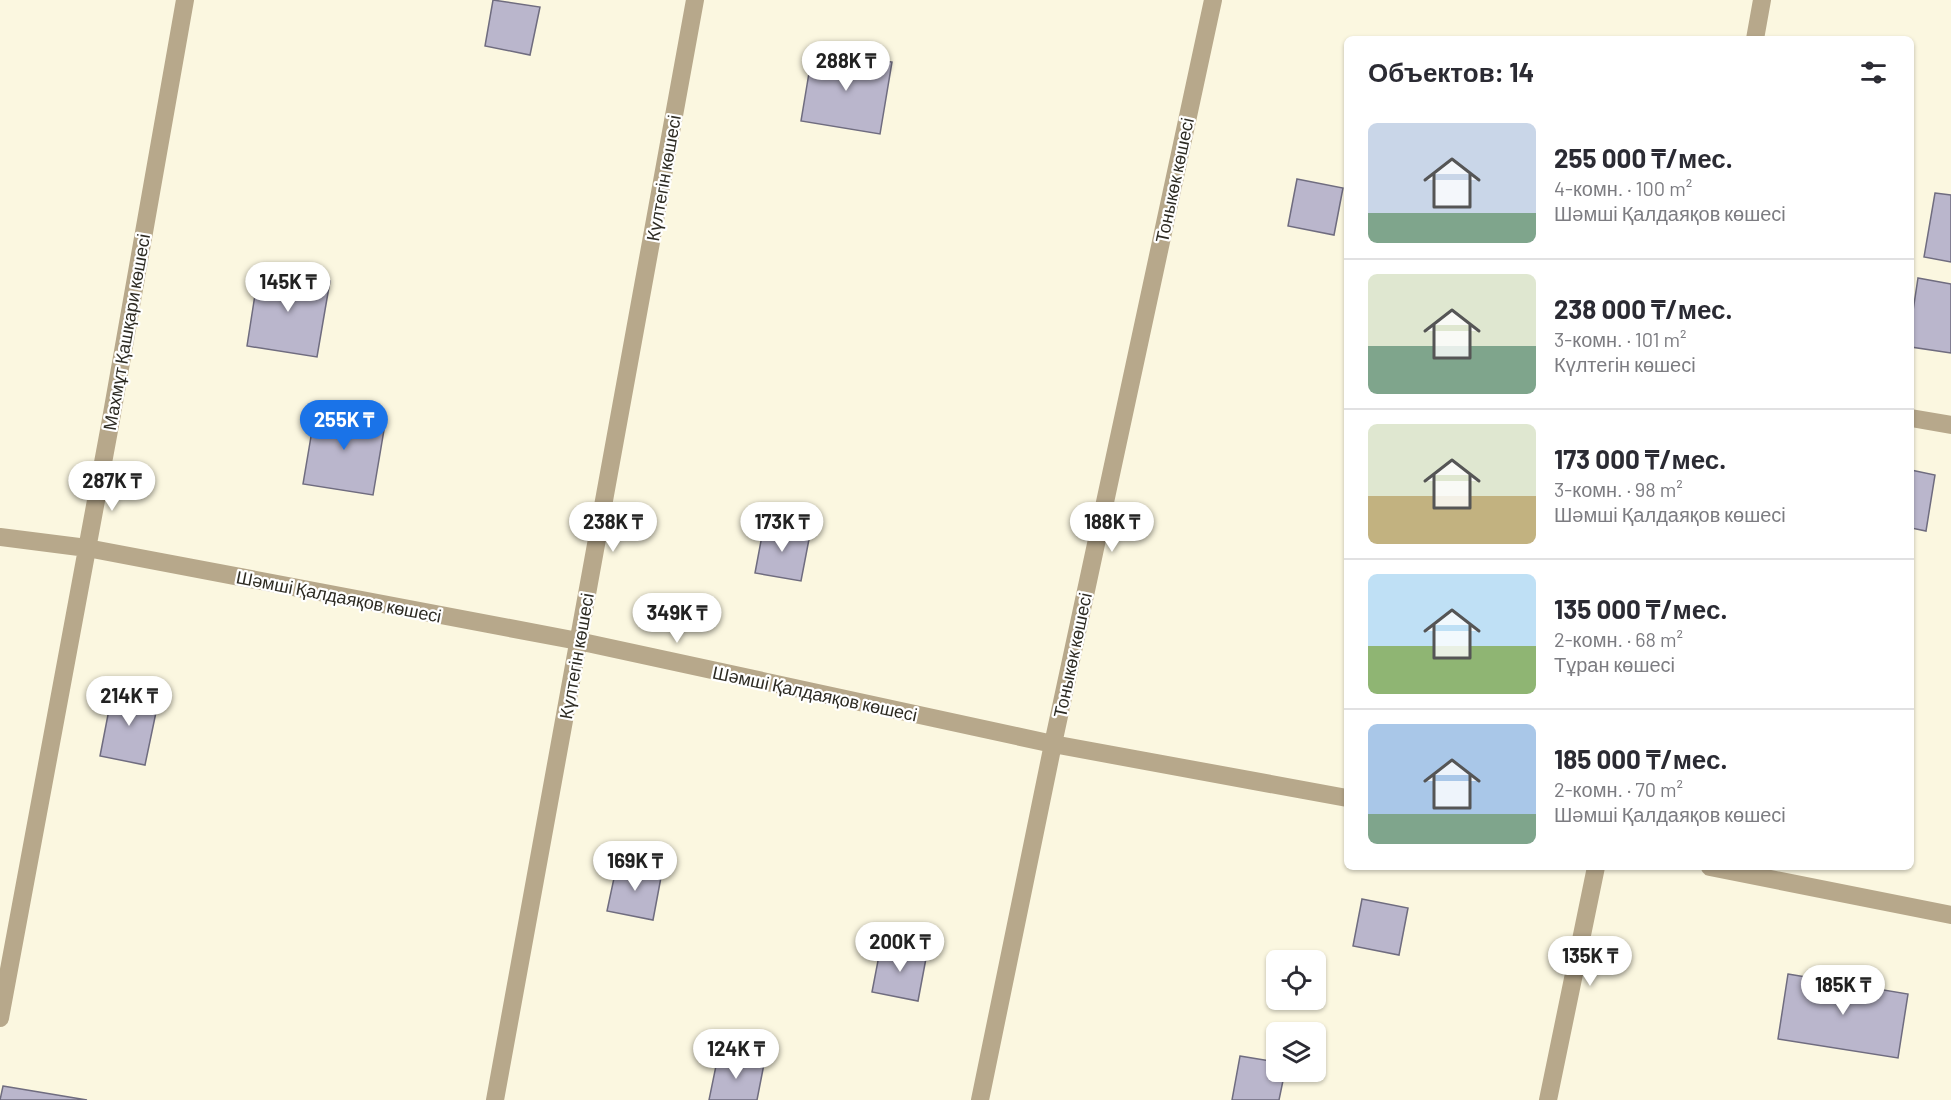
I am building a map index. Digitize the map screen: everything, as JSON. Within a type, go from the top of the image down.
[{"type":"street","name":"Махмұт Қашқари көшесі","points":[[0,1018],[185,0]]},
{"type":"street","name":"Күлтегін көшесі","points":[[495,1100],[695,0]]},
{"type":"street","name":"Тоныкөк көшесі","points":[[980,1100],[1053,744],[1213,0]]},
{"type":"street","points":[[1756,36],[1762,0]]},
{"type":"street","points":[[1914,419],[1951,425]]},
{"type":"street","name":"Шәмші Қалдаяқов көшесі","points":[[0,537],[87,548],[578,641],[1053,744],[1344,797]]},
{"type":"street","points":[[1548,1100],[1595,870]]},
{"type":"street","points":[[1725,870],[1951,915]]},
{"type":"building","points":[[493,0],[540,7],[530,55],[485,46]]},
{"type":"building","points":[[813,49],[892,62],[880,134],[801,121]]},
{"type":"building","points":[[1297,179],[1343,188],[1334,235],[1288,226]]},
{"type":"building","points":[[1935,193],[1951,195],[1951,262],[1924,257]]},
{"type":"building","points":[[259,269],[330,281],[317,357],[247,346]]},
{"type":"building","points":[[1918,278],[1951,284],[1951,353],[1914,347],[1914,304]]},
{"type":"building","points":[[316,407],[386,418],[373,495],[303,484]]},
{"type":"building","points":[[1914,471],[1935,475],[1926,531],[1914,529]]},
{"type":"building","points":[[764,525],[810,534],[801,581],[755,573]]},
{"type":"building","points":[[113,689],[159,698],[145,765],[100,756]]},
{"type":"building","points":[[617,864],[662,872],[653,920],[607,911]]},
{"type":"building","points":[[1362,899],[1408,908],[1399,955],[1353,946]]},
{"type":"building","points":[[881,945],[927,953],[918,1001],[872,992]]},
{"type":"building","points":[[1788,974],[1908,994],[1898,1058],[1778,1039]]},
{"type":"building","points":[[718,1056],[764,1064],[757,1100],[709,1100]]},
{"type":"building","points":[[1240,1056],[1266,1060],[1266,1082],[1283,1082],[1279,1100],[1232,1100]]},
{"type":"building","points":[[3,1086],[87,1100],[0,1100]]}]
